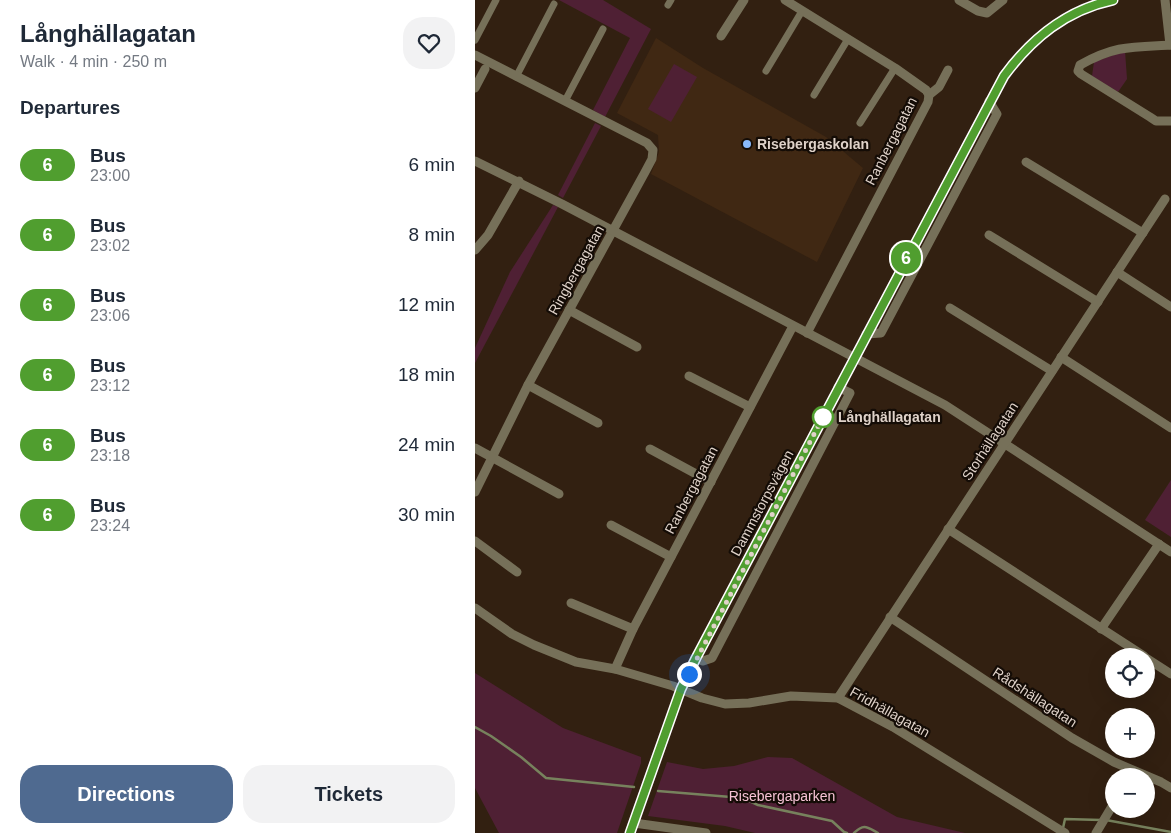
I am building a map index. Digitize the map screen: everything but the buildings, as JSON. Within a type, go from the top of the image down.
[{"type":"street","points":[[475,40],[496,0]]},
{"type":"street","points":[[721,36],[744,0]]},
{"type":"street","points":[[785,0],[895,68],[929,94]]},
{"type":"street","points":[[959,0],[978,11],[987,13],[1003,0]]},
{"type":"street","name":"Dammstorpsvägen","points":[[630,833],[681,689],[696,658],[989,101],[1017,58],[1043,33],[1077,11],[1113,0]]},
{"type":"street","points":[[1165,0],[1170,45],[1128,47],[1110,51],[1081,65],[1079,71],[1156,121],[1171,121]]},
{"type":"street","points":[[516,77],[554,4]]},
{"type":"street","points":[[766,71],[802,11]]},
{"type":"street","points":[[565,101],[603,29]]},
{"type":"street","points":[[814,95],[848,39]]},
{"type":"street","name":"Ringbergagatan","points":[[475,55],[647,143],[653,150],[651,159],[614,232],[528,385],[475,492]]},
{"type":"street","points":[[860,123],[895,68]]},
{"type":"street","points":[[475,88],[485,70]]},
{"type":"street","name":"Ranbergagatan","points":[[807,333],[928,102],[929,94],[939,87],[948,70]]},
{"type":"street","points":[[866,334],[881,333],[997,114],[989,101]]},
{"type":"street","points":[[475,161],[519,182],[945,405],[1171,552]]},
{"type":"street","points":[[1026,162],[1143,233]]},
{"type":"street","points":[[475,250],[488,235],[519,182]]},
{"type":"street","name":"Storhällagatan","points":[[838,698],[1165,199]]},
{"type":"street","points":[[989,235],[1098,302]]},
{"type":"street","points":[[1117,272],[1171,307]]},
{"type":"street","points":[[950,308],[1052,371]]},
{"type":"street","points":[[569,310],[637,346]]},
{"type":"street","name":"Ranbergagatan","points":[[615,669],[633,629],[793,326]]},
{"type":"street","points":[[1061,357],[1171,428]]},
{"type":"street","points":[[689,376],[750,407]]},
{"type":"street","points":[[528,385],[598,423]]},
{"type":"street","name":"Dammstorpsvägen","points":[[696,658],[703,661],[712,658],[721,642],[850,393],[839,387]]},
{"type":"street","points":[[475,448],[559,494]]},
{"type":"street","points":[[650,449],[711,482]]},
{"type":"street","points":[[611,525],[671,557]]},
{"type":"street","points":[[948,529],[1131,648]]},
{"type":"street","points":[[475,541],[517,572]]},
{"type":"street","points":[[1101,629],[1159,544]]},
{"type":"street","points":[[571,603],[633,629]]},
{"type":"street","points":[[475,608],[512,634],[576,662],[615,669],[681,689]]},
{"type":"street","name":"Rådshällagatan","points":[[890,617],[1072,738],[1123,768]]},
{"type":"street","points":[[1155,664],[1171,674]]},
{"type":"street","name":"Fridhällagatan","points":[[681,689],[725,704],[749,703],[791,696],[838,698],[893,727],[1065,833]]},
{"type":"street","name":"Rådshällagatan","points":[[1155,780],[1171,788]]},
{"type":"street","points":[[1096,833],[1105,818]]},
{"type":"street","points":[[634,823],[706,833]]},
{"type":"shaded area","name":"Risebergaskolan","points":[[656,38],[703,68],[826,137],[863,168],[817,262],[651,174],[659,152],[658,135],[617,113]]},
{"type":"green space","points":[[559,0],[603,0],[651,29],[605,117],[593,110],[630,38]]},
{"type":"green space","points":[[1125,51],[1127,79],[1118,92],[1092,76],[1094,62]]},
{"type":"green space","points":[[674,64],[697,77],[671,122],[648,109]]},
{"type":"green space","points":[[595,123],[601,126],[563,198],[558,195]]},
{"type":"green space","points":[[553,205],[558,207],[475,363],[475,348],[510,272]]},
{"type":"green space","points":[[1171,480],[1171,537],[1145,520]]},
{"type":"green space","points":[[475,673],[563,728],[641,757],[641,763],[617,833],[499,833],[475,788]]},
{"type":"green space","name":"Risebergaparken","points":[[768,757],[792,758],[897,817],[965,833],[755,833],[725,826],[648,816],[667,762],[703,769],[734,766]]},
{"type":"waterway","points":[[475,727],[521,757],[546,778],[634,787]]},
{"type":"waterway","points":[[658,791],[743,798],[758,805],[832,821],[847,833]]},
{"type":"waterway","points":[[1063,828],[1065,819],[1101,820]]},
{"type":"waterway","points":[[1106,820],[1171,832]]},
{"type":"waterway","points":[[854,833],[863,827],[878,833]]},
{"type":"bus line","name":"6","points":[[630,833],[681,689],[696,658],[989,101],[1004,76],[1031,42],[1077,11],[1101,2],[1113,0]]},
{"type":"place","name":"Risebergaskolan","points":[[747,144]]},
{"type":"place","name":"Långhällagatan","points":[[823,417]]},
{"type":"route","points":[[689,674],[823,417]]}]
